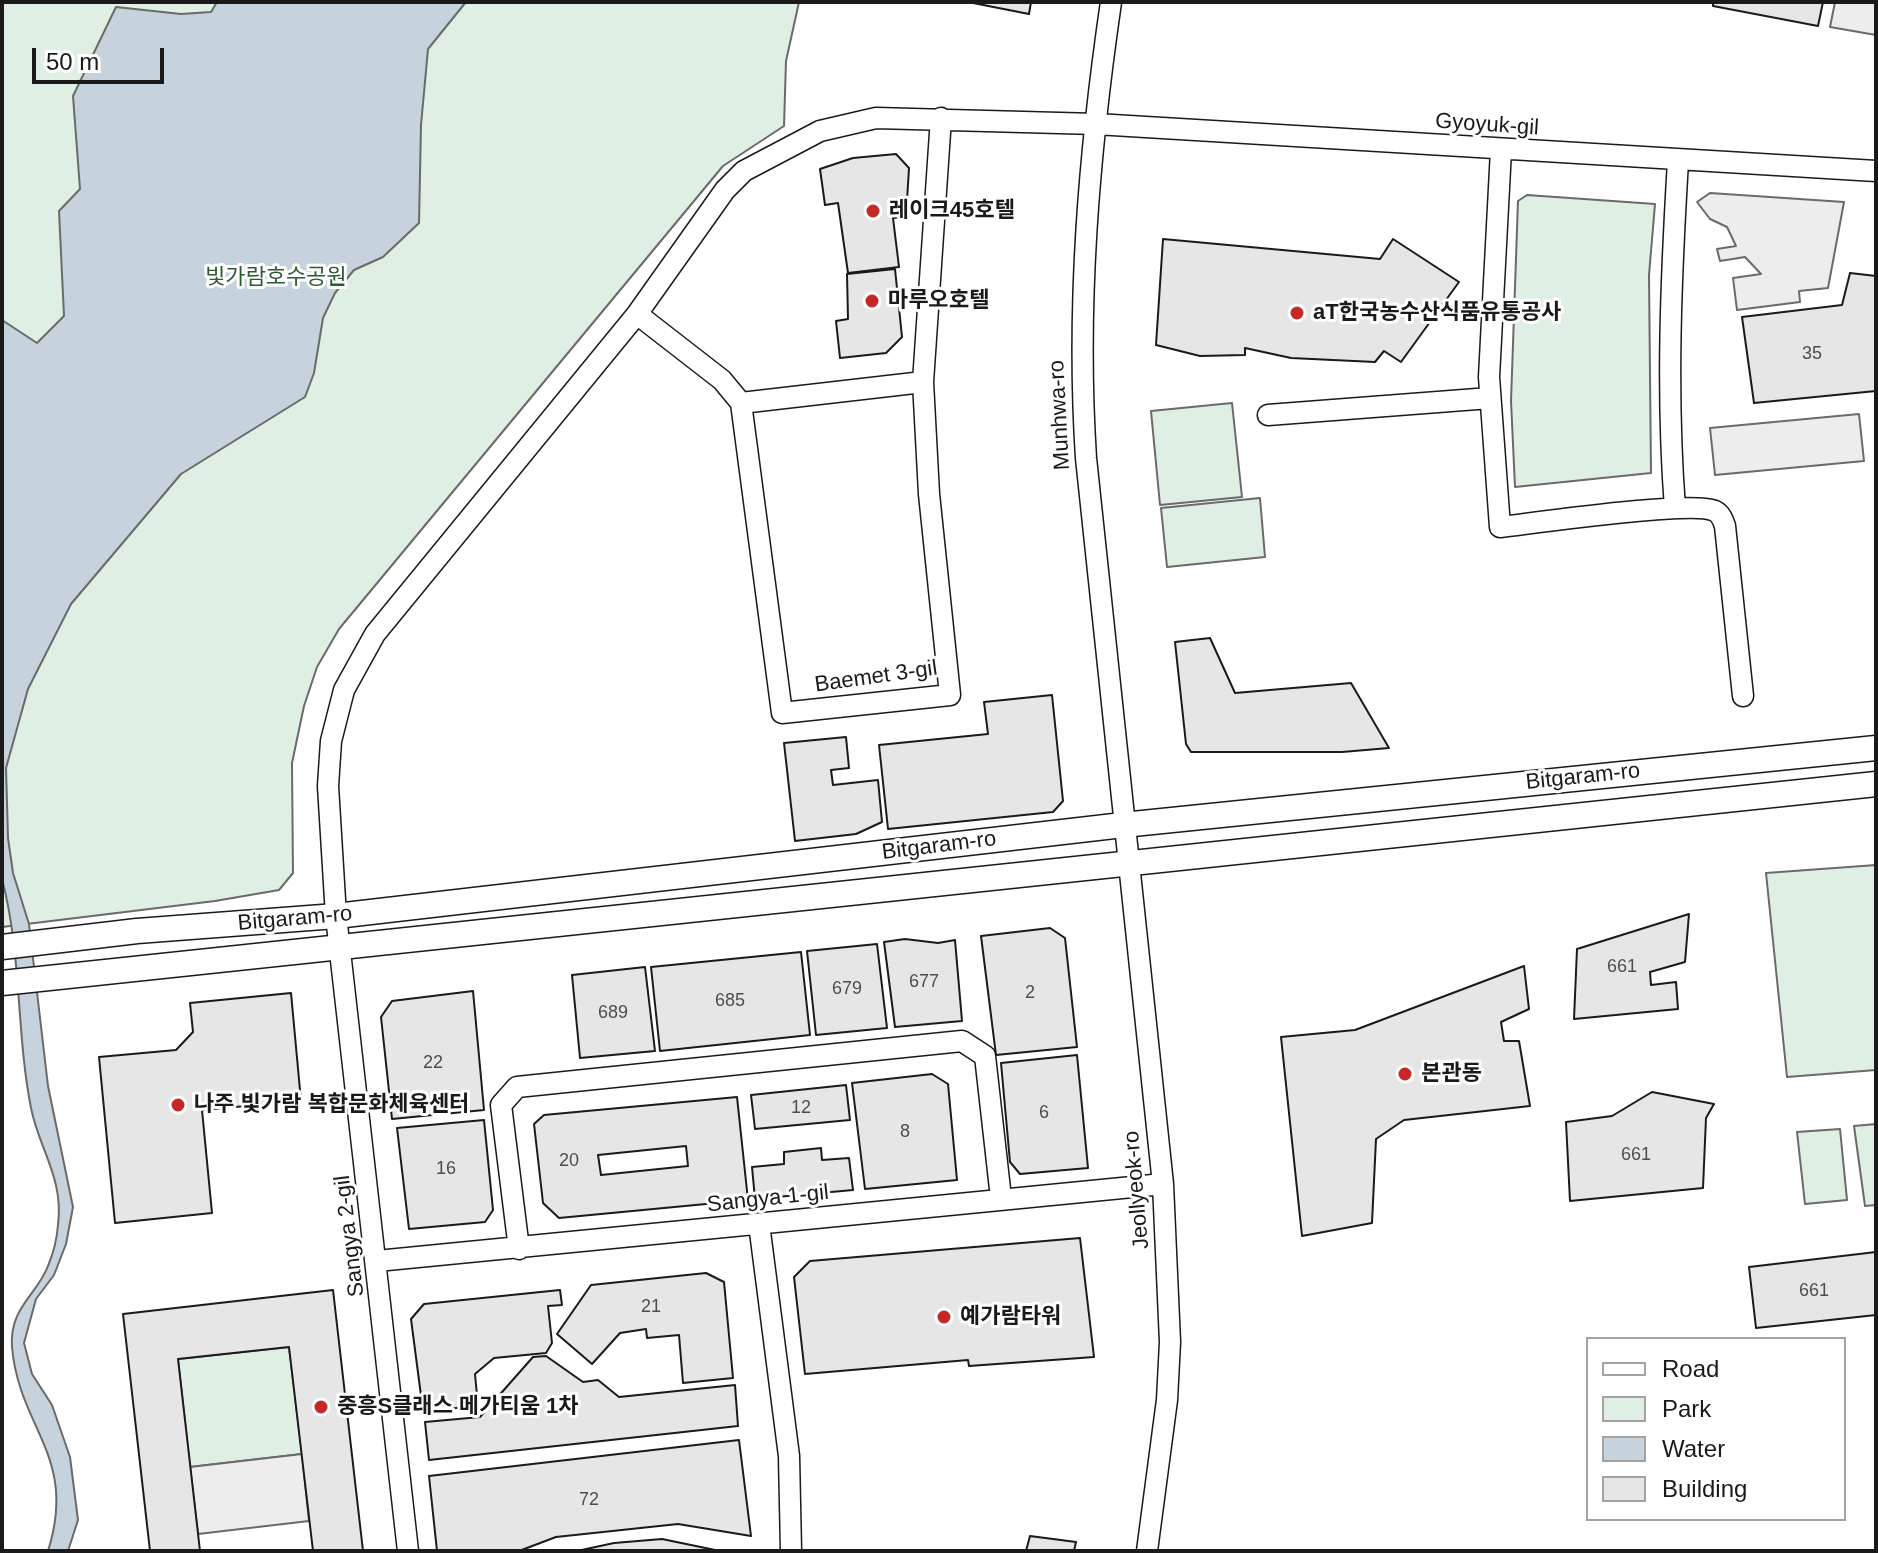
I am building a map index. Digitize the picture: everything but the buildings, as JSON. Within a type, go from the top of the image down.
[{"type":"main road","name":"Bitgaram-ro","points":[[2,947],[137,931],[336,916],[1123,825],[1876,748]]},
{"type":"main road","name":"Bitgaram-ro","points":[[2,983],[1876,784]]},
{"type":"street","name":"Munhwa-ro","points":[[1111,2],[1096,124],[1080,356],[1087,473],[1123,825]]},
{"type":"street","points":[[336,916],[328,764],[335,721],[355,666],[375,634],[637,314],[725,190],[744,171],[820,131],[876,118],[1096,124]]},
{"type":"street","name":"Baemet 3-gil","points":[[741,403],[782,713],[950,695],[929,494],[923,382],[941,118]]},
{"type":"street","name":"Gyoyuk-gil","points":[[1096,124],[1876,171]]},
{"type":"street","points":[[1501,150],[1491,299],[1490,398],[1500,527],[1675,508],[1714,510],[1721,516],[1743,696]]},
{"type":"street","points":[[1675,508],[1668,391],[1669,303],[1678,161]]},
{"type":"street","points":[[637,314],[722,380],[741,403],[923,382]]},
{"type":"street","points":[[1268,415],[1490,398]]},
{"type":"street","name":"Jeollyeok-ro","points":[[1123,825],[1163,1184],[1170,1342],[1165,1416],[1147,1551]]},
{"type":"street","name":"Sangya 2-gil","points":[[336,916],[408,1551]]},
{"type":"street","points":[[519,1249],[501,1105],[517,1087],[962,1041],[985,1056],[1001,1198]]},
{"type":"street","name":"Sangya 1-gil","points":[[377,1261],[1163,1184]]},
{"type":"street","points":[[759,1224],[789,1456],[791,1551]]},
{"type":"green space","name":"빛가람호수공원","points":[[2,2],[799,2],[786,61],[784,126],[723,166],[339,629],[317,667],[304,706],[292,763],[293,873],[279,890],[215,901],[2,927]]},
{"type":"green space","points":[[1527,195],[1655,204],[1649,275],[1651,473],[1515,487],[1511,401],[1518,201]]},
{"type":"green space","points":[[1232,403],[1242,497],[1160,505],[1151,411]]},
{"type":"green space","points":[[1260,498],[1265,557],[1167,567],[1161,508]]},
{"type":"green space","points":[[1876,865],[1876,1070],[1787,1077],[1766,873]]},
{"type":"green space","points":[[1876,1124],[1876,1205],[1865,1206],[1854,1126]]},
{"type":"green space","points":[[1840,1129],[1847,1200],[1805,1204],[1797,1132]]},
{"type":"green space","points":[[289,1347],[302,1454],[190,1467],[178,1359]]},
{"type":"shaded area","points":[[1835,2],[1876,2],[1876,35],[1830,27]]},
{"type":"shaded area","points":[[1710,193],[1844,202],[1828,288],[1799,291],[1800,302],[1737,310],[1733,278],[1761,274],[1745,257],[1720,261],[1717,249],[1736,246],[1727,227],[1710,219],[1697,202]]},
{"type":"shaded area","points":[[1859,414],[1864,461],[1715,475],[1710,428]]},
{"type":"shaded area","points":[[302,1454],[309,1521],[198,1534],[190,1467]]},
{"type":"water","points":[[217,2],[466,2],[428,49],[421,125],[419,223],[383,257],[354,270],[335,293],[323,318],[314,373],[305,397],[181,474],[71,604],[28,689],[6,768],[8,838],[13,873],[29,924],[48,1086],[73,1207],[66,1244],[54,1275],[36,1299],[24,1343],[32,1374],[52,1405],[70,1457],[78,1520],[68,1551],[48,1551],[55,1518],[56,1491],[52,1466],[25,1400],[12,1347],[12,1334],[19,1312],[43,1276],[52,1256],[59,1208],[54,1178],[31,1108],[13,936],[2,879],[2,320],[37,343],[64,316],[59,211],[80,189],[73,96],[116,7],[181,14],[211,12]]},
{"type":"place","name":"레이크45호텔","points":[[873,211]]},
{"type":"place","name":"마루오호텔","points":[[872,301]]},
{"type":"place","name":"aT한국농수산식품유통공사","points":[[1297,313]]},
{"type":"place","name":"본관동","points":[[1405,1074]]},
{"type":"place","name":"나주 빛가람 복합문화체육센터","points":[[178,1105]]},
{"type":"place","name":"예가람타워","points":[[944,1317]]},
{"type":"place","name":"중흥S클래스 메가티움 1차","points":[[321,1407]]}]
